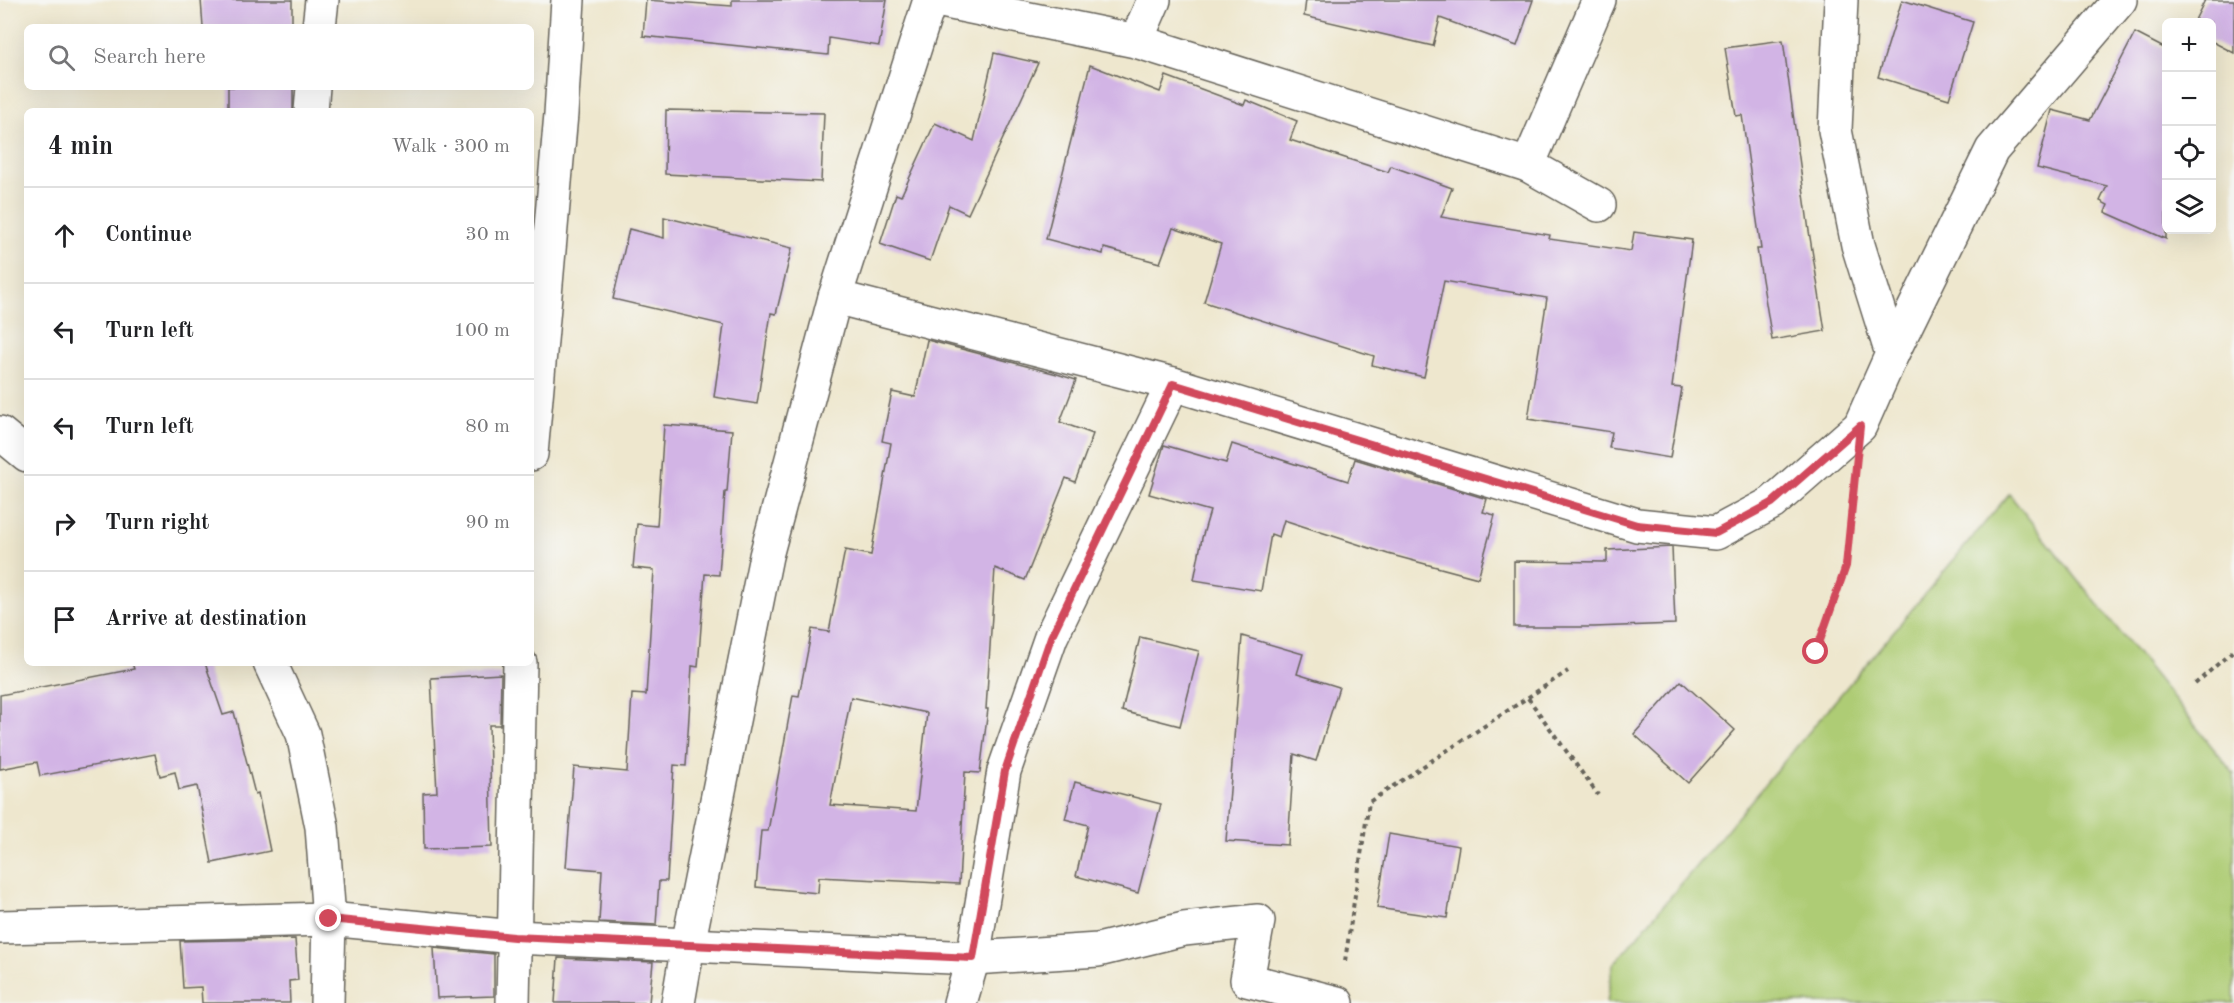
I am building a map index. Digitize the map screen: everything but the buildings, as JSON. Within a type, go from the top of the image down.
[{"type":"street","points":[[319,24],[322,0]]},
{"type":"street","points":[[534,420],[561,114],[568,0]]},
{"type":"street","points":[[678,1003],[766,556],[835,297],[930,0]]},
{"type":"street","points":[[938,0],[1136,41],[1528,165],[1599,205]]},
{"type":"street","points":[[1136,41],[1154,0]]},
{"type":"street","points":[[1528,165],[1599,0]]},
{"type":"street","points":[[1841,0],[1835,130],[1858,244],[1892,354]]},
{"type":"street","points":[[835,297],[1173,384],[1637,525],[1716,533],[1772,503],[1860,426],[1892,354],[1992,150],[2120,0]]},
{"type":"street","points":[[311,108],[313,90]]},
{"type":"street","points":[[960,1003],[973,958],[1002,782],[1008,759],[1051,637],[1173,384]]},
{"type":"street","points":[[0,433],[24,453]]},
{"type":"street","points":[[271,666],[303,734],[322,827],[329,919],[327,1003]]},
{"type":"street","points":[[513,1003],[520,666]]},
{"type":"street","points":[[0,927],[329,919],[514,937],[973,958],[1098,950],[1184,929],[1257,921],[1247,980],[1337,1003]]},
{"type":"path","points":[[1816,652],[1846,566],[1860,426]]},
{"type":"path","points":[[2195,684],[2234,650]]},
{"type":"path","points":[[1344,968],[1369,802],[1569,671]]},
{"type":"path","points":[[1528,698],[1598,795]]},
{"type":"green space","points":[[2009,494],[2234,774],[2234,1003],[1607,1003],[1613,965]]},
{"type":"route","points":[[329,919],[514,937],[973,958],[1005,771],[1051,637],[1173,384],[1637,525],[1716,533],[1772,503],[1860,426],[1846,566],[1816,652]]}]
